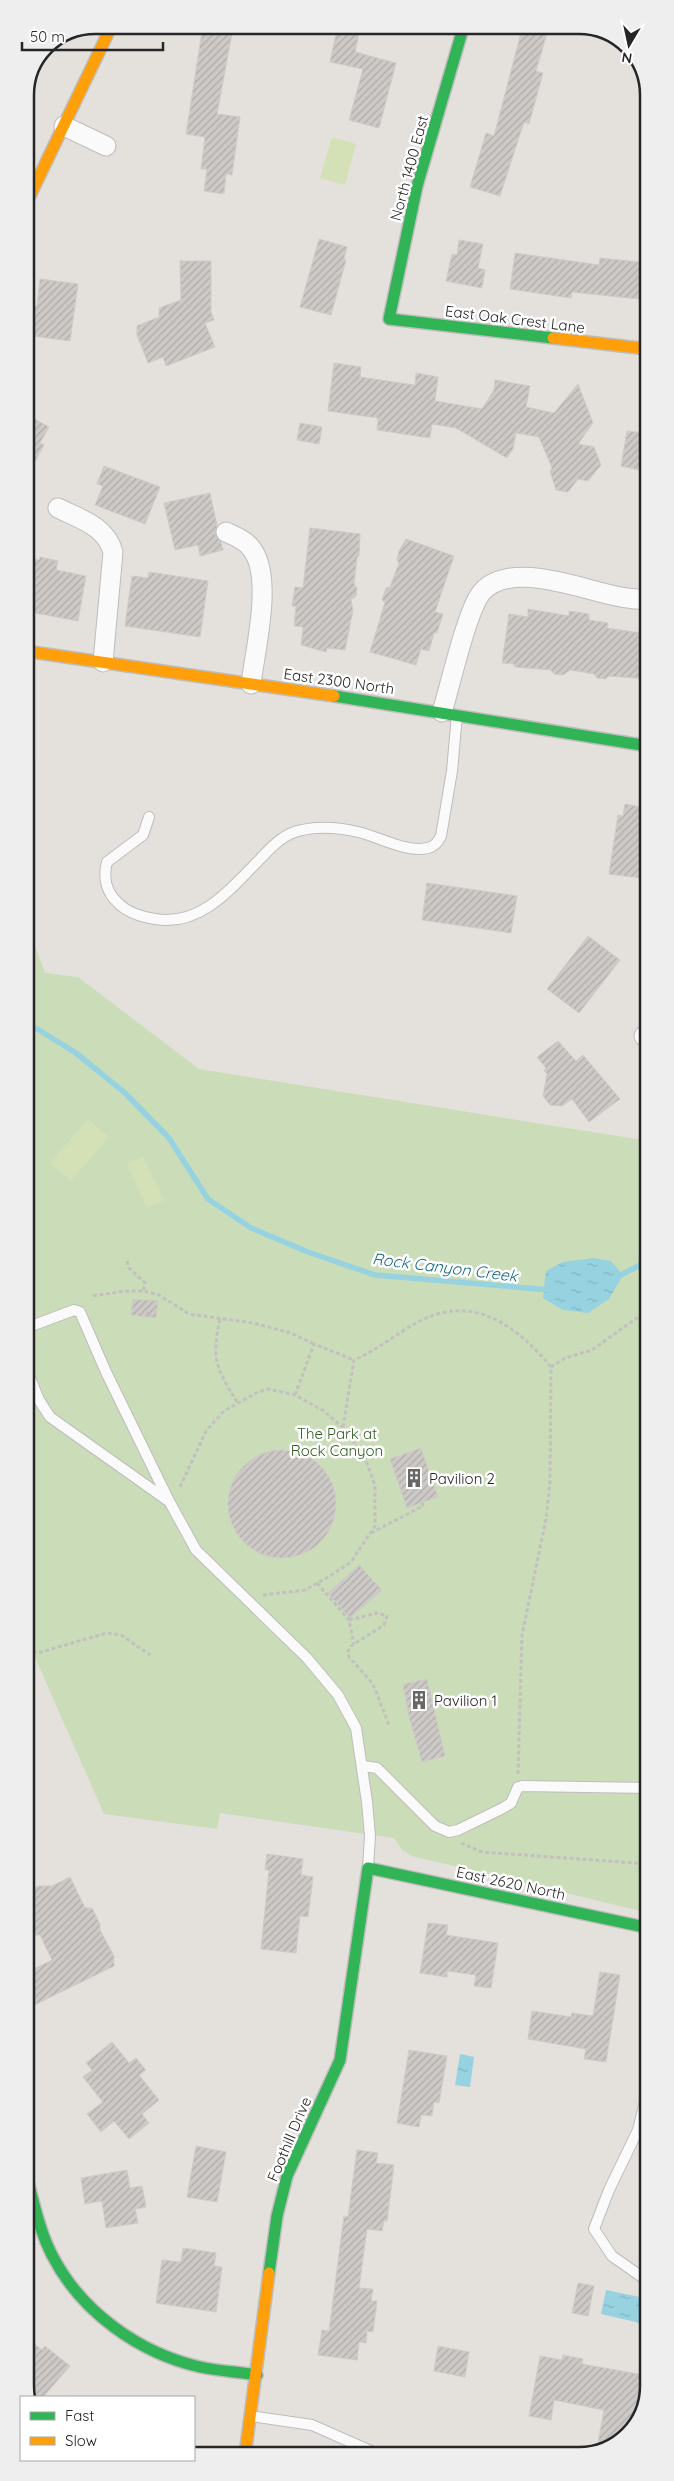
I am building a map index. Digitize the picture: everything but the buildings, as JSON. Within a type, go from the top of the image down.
[{"type":"street","points":[[34,188],[108,34]]},
{"type":"street","name":"North 1400 East","points":[[389,320],[417,186],[461,34]]},
{"type":"street","points":[[64,126],[106,146]]},
{"type":"street","name":"East Oak Crest Lane","points":[[389,320],[640,349]]},
{"type":"street","points":[[58,508],[102,530],[110,540],[113,552],[103,662]]},
{"type":"street","points":[[226,532],[240,539],[252,549],[259,562],[263,579],[251,684]]},
{"type":"street","points":[[450,713],[471,614],[482,593],[494,584],[508,579],[525,577],[546,579],[622,597],[640,599]]},
{"type":"street","name":"East 2300 North","points":[[34,652],[450,713],[640,745]]},
{"type":"street","name":"East 2620 North","points":[[368,1868],[640,1926]]},
{"type":"street","name":"Foothill Drive","points":[[246,2447],[277,2216],[287,2176],[340,2060],[368,1868]]},
{"type":"street","points":[[34,2198],[54,2258],[75,2289],[95,2311],[122,2332],[167,2357],[200,2367],[257,2375]]},
{"type":"lane","points":[[150,816],[143,835],[107,862],[105,882],[112,898],[124,909],[146,918],[166,921],[192,916],[213,905],[278,840],[300,830],[328,828],[351,831],[413,848],[429,848],[437,844],[441,836],[450,713]]},
{"type":"lane","points":[[34,1325],[74,1310],[80,1312],[106,1372],[169,1501],[196,1550],[307,1658],[338,1695],[356,1728],[363,1766],[370,1836],[368,1868]]},
{"type":"lane","points":[[34,1388],[39,1400],[50,1417],[169,1501]]},
{"type":"lane","points":[[363,1766],[376,1768],[435,1826],[444,1831],[453,1831],[511,1804],[518,1787],[640,1788]]},
{"type":"lane","points":[[640,2122],[594,2228],[612,2256],[640,2276]]},
{"type":"lane","points":[[251,2416],[312,2425],[362,2447]]},
{"type":"path","points":[[127,1261],[129,1268],[145,1283],[143,1291]]},
{"type":"path","points":[[93,1296],[125,1291],[143,1291],[160,1295],[189,1314],[270,1326],[354,1360]]},
{"type":"path","points":[[343,1427],[354,1360],[418,1322],[440,1312],[464,1310],[500,1321],[530,1342],[551,1367],[549,1491],[546,1519],[522,1635],[518,1787]]},
{"type":"path","points":[[551,1367],[565,1358],[592,1350],[640,1316]]},
{"type":"path","points":[[220,1319],[216,1337],[216,1363],[237,1402]]},
{"type":"path","points":[[295,1395],[314,1344]]},
{"type":"path","points":[[180,1487],[206,1431],[224,1411],[237,1402],[268,1390],[295,1395],[324,1411],[343,1427],[365,1458],[375,1485],[375,1526],[351,1562],[317,1583],[305,1590],[262,1595]]},
{"type":"path","points":[[370,1533],[423,1506],[422,1503]]},
{"type":"path","points":[[317,1583],[349,1620],[354,1644]]},
{"type":"path","points":[[349,1620],[377,1613],[384,1614],[388,1620],[384,1625],[348,1649],[349,1657],[373,1684],[389,1725]]},
{"type":"path","points":[[34,1652],[41,1652],[107,1633],[121,1635],[150,1655]]},
{"type":"path","points":[[453,1831],[460,1843],[482,1852],[640,1863]]},
{"type":"green space","points":[[332,137],[356,144],[345,185],[320,178]]},
{"type":"green space","name":"The Park at Rock Canyon","points":[[34,943],[45,973],[78,977],[199,1069],[640,1140],[640,1911],[412,1856],[402,1850],[394,1838],[220,1813],[217,1829],[104,1814],[34,1655]]},
{"type":"green space","points":[[88,1119],[109,1137],[71,1181],[50,1163]]},
{"type":"green space","points":[[143,1156],[164,1200],[147,1208],[127,1164]]},
{"type":"water","points":[[593,1258],[611,1261],[623,1275],[609,1299],[588,1313],[563,1310],[543,1298],[546,1271],[563,1262]]},
{"type":"water","points":[[460,2054],[474,2057],[470,2087],[455,2085]]},
{"type":"water","points":[[606,2290],[640,2297],[640,2323],[601,2314]]},
{"type":"waterway","name":"Rock Canyon Creek","points":[[34,1027],[76,1053],[125,1093],[169,1138],[208,1199],[251,1228],[308,1252],[375,1275],[550,1290]]},
{"type":"waterway","name":"Rock Canyon Creek","points":[[617,1277],[640,1265]]},
{"type":"traffic: fast","points":[[461,34],[417,186],[389,319],[553,338]]},
{"type":"traffic: fast","points":[[334,696],[640,745]]},
{"type":"traffic: fast","points":[[269,2273],[277,2216],[287,2176],[340,2060],[368,1868],[640,1926]]},
{"type":"traffic: fast","points":[[34,2204],[47,2245],[64,2276],[95,2312],[114,2327],[155,2352],[177,2361],[200,2367],[257,2375]]},
{"type":"traffic: slow","points":[[34,187],[108,34]]},
{"type":"traffic: slow","points":[[553,338],[640,348]]},
{"type":"traffic: slow","points":[[34,652],[334,696]]},
{"type":"traffic: slow","points":[[246,2447],[269,2273]]},
{"type":"place","name":"Pavilion 2","points":[[414,1478]]},
{"type":"place","name":"Pavilion 1","points":[[419,1700]]}]
